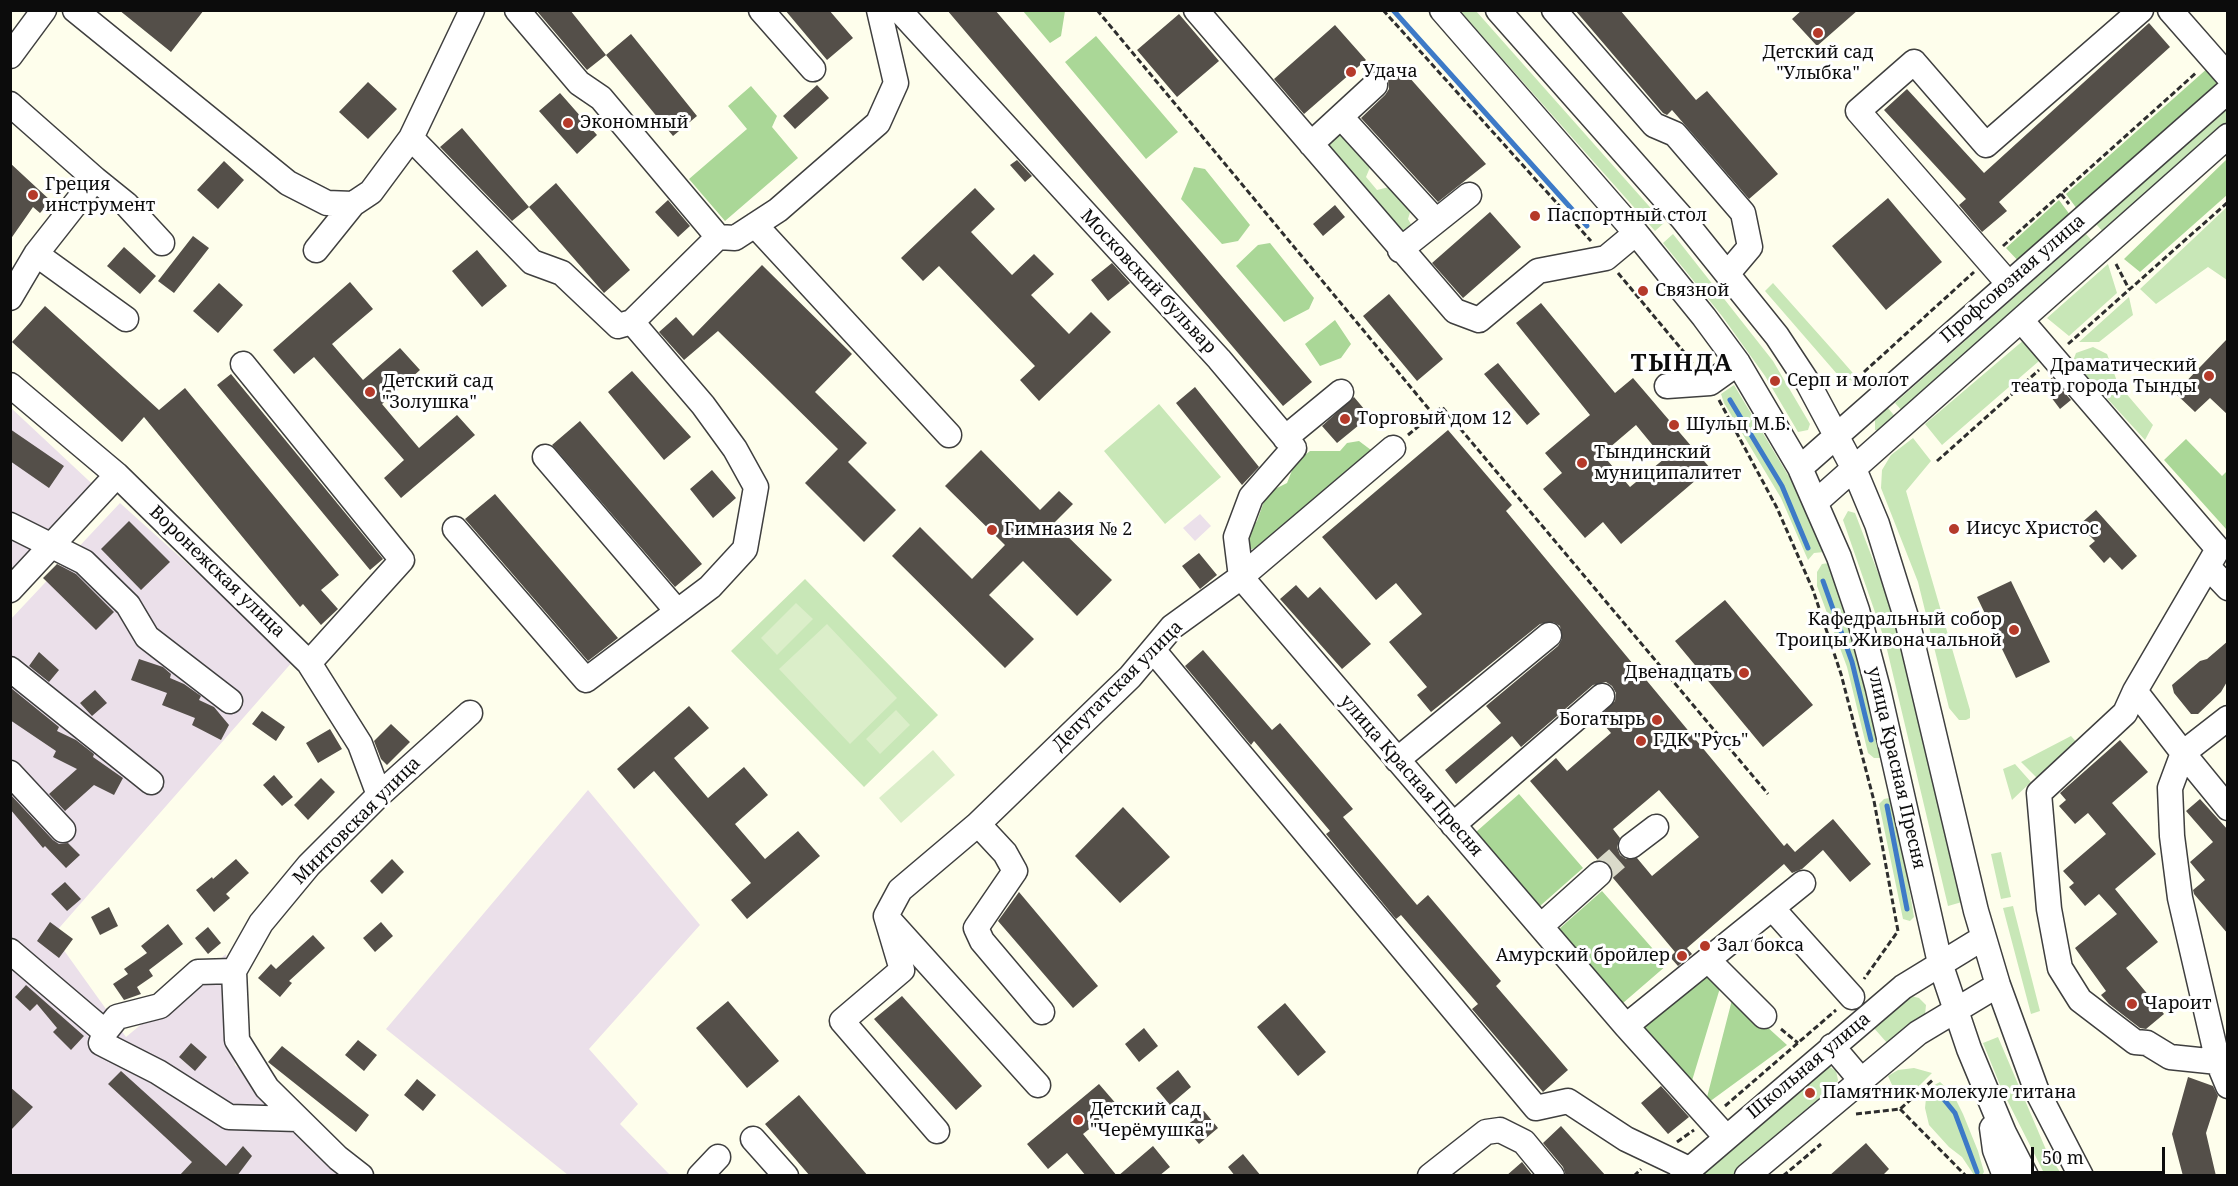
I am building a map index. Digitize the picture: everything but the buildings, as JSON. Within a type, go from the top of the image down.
[{"type":"street","points":[[10,56],[44,10]]},
{"type":"street","points":[[75,10],[288,183],[327,202],[352,204]]},
{"type":"street","points":[[316,250],[352,204],[371,192],[411,138],[472,10]]},
{"type":"street","points":[[517,10],[579,83],[601,98],[718,237],[735,238],[777,210],[878,123],[896,83],[879,10]]},
{"type":"street","points":[[761,10],[813,69]]},
{"type":"street","name":"Московский бульвар","points":[[899,10],[1219,359],[1286,438]]},
{"type":"street","points":[[1196,10],[1400,250],[1455,311],[1479,320],[1538,271],[1606,258],[1636,233]]},
{"type":"street","name":"улица Красная Пресня","points":[[1442,10],[1636,233],[1738,363],[1800,468],[1839,556],[1857,610],[1881,700],[1940,963],[1955,1009],[1989,1096],[2026,1176]]},
{"type":"street","points":[[1498,10],[1728,273],[1777,336],[1837,436],[1854,469],[1877,524],[1910,630],[1983,938],[1998,985],[2036,1089],[2081,1176]]},
{"type":"street","points":[[1554,10],[1654,125],[1675,134],[1743,213],[1750,247],[1728,273]]},
{"type":"street","points":[[2008,283],[1858,111],[1914,62],[1986,145],[2141,10]]},
{"type":"street","points":[[2170,10],[2228,76]]},
{"type":"street","points":[[1311,144],[1375,85]]},
{"type":"street","name":"Профсоюзная улица","points":[[1800,468],[2228,91]]},
{"type":"street","points":[[10,104],[126,204],[162,243]]},
{"type":"street","points":[[1341,117],[1436,221]]},
{"type":"street","name":"Профсоюзная улица","points":[[1816,502],[2228,136]]},
{"type":"street","points":[[411,138],[532,262],[562,273],[618,326],[632,322],[718,237]]},
{"type":"street","points":[[10,298],[36,254],[95,179]]},
{"type":"street","points":[[1400,250],[1468,195]]},
{"type":"street","points":[[755,225],[949,435]]},
{"type":"street","points":[[36,254],[126,319]]},
{"type":"street","points":[[2021,320],[2218,553],[2228,588]]},
{"type":"street","points":[[455,529],[586,680],[710,587],[745,549],[756,487],[735,449],[703,405],[632,322]]},
{"type":"street","points":[[1667,386],[1710,383],[1738,363]]},
{"type":"street","points":[[243,364],[402,560],[309,663]]},
{"type":"street","name":"Воронежская улица","points":[[10,385],[117,475],[309,663],[360,744],[379,795]]},
{"type":"street","points":[[1241,577],[1236,537],[1251,497],[1294,448],[1286,438],[1341,392]]},
{"type":"street","points":[[1858,417],[1881,444]]},
{"type":"street","name":"Депутатская улица","points":[[886,916],[900,890],[978,824],[1130,677],[1172,627],[1241,577],[1393,448]]},
{"type":"street","points":[[546,457],[677,611]]},
{"type":"street","points":[[10,590],[117,475]]},
{"type":"street","points":[[10,525],[84,562],[128,604],[147,637],[230,701]]},
{"type":"street","points":[[2218,553],[2135,691],[2125,712],[2039,793],[2049,909],[2064,977],[2080,1000],[2135,1042],[2147,1043],[2170,1057],[2218,1062]]},
{"type":"street","name":"улица Красная Пресня","points":[[1241,577],[1626,1026],[1726,1137]]},
{"type":"street","points":[[1397,760],[1549,635]]},
{"type":"street","points":[[1153,650],[1536,1108],[1568,1101],[1626,1139],[1659,1154],[1686,1172]]},
{"type":"street","points":[[10,669],[150,782]]},
{"type":"street","points":[[2135,691],[2228,808]]},
{"type":"street","points":[[1453,825],[1602,696]]},
{"type":"street","name":"Миитовская улица","points":[[234,971],[261,923],[309,865],[379,795],[470,713]]},
{"type":"street","points":[[2228,718],[2183,753],[2170,788],[2172,836],[2180,898],[2218,1062],[2228,1086]]},
{"type":"street","points":[[10,773],[63,830]]},
{"type":"street","points":[[978,824],[1005,853],[1015,871],[975,928],[982,941],[1042,1012]]},
{"type":"street","points":[[1631,846],[1656,827]]},
{"type":"street","points":[[1541,927],[1599,874]]},
{"type":"street","points":[[1626,1026],[1803,883]]},
{"type":"street","points":[[1772,908],[1852,997]]},
{"type":"street","points":[[886,916],[1038,1084]]},
{"type":"street","points":[[886,916],[902,970],[842,1021],[938,1131]]},
{"type":"street","name":"Школьная улица","points":[[1686,1172],[1903,987],[1983,938]]},
{"type":"street","points":[[10,951],[105,1032]]},
{"type":"street","points":[[1708,960],[1764,1016]]},
{"type":"street","points":[[298,1119],[229,1117],[158,1072],[101,1043],[105,1032],[117,1017],[160,1006],[198,972],[234,971],[237,1040],[267,1088],[338,1158],[361,1176]]},
{"type":"street","points":[[1747,1176],[1860,1079],[1918,1033],[1998,985]]},
{"type":"street","points":[[1832,1046],[1860,1079]]},
{"type":"street","points":[[1989,1096],[1995,1150],[2005,1176]]},
{"type":"street","points":[[1430,1176],[1486,1132],[1500,1130],[1524,1142],[1552,1176]]},
{"type":"street","points":[[753,1139],[786,1176]]},
{"type":"street","points":[[700,1176],[718,1157]]},
{"type":"path","points":[[1097,10],[1433,414]]},
{"type":"path","points":[[1383,10],[1606,258],[1710,383],[1778,508],[1813,590],[1841,674],[1874,801],[1898,931],[1852,997],[1709,1119],[1659,1154],[1634,1176]]},
{"type":"path","points":[[1864,372],[2212,58]]},
{"type":"path","points":[[1937,461],[2228,202]]},
{"type":"path","points":[[1393,448],[1442,407],[1768,794]]},
{"type":"path","points":[[1849,1120],[1858,1113],[1900,1109],[1934,1079]]},
{"type":"path","points":[[1900,1109],[1966,1176]]},
{"type":"path","points":[[1783,1176],[1825,1141]]},
{"type":"shaded area","points":[[10,407],[103,494],[10,586]]},
{"type":"shaded area","points":[[120,503],[294,660],[53,935],[126,1037],[226,954],[235,1065],[373,1175],[11,1175],[10,620]]},
{"type":"shaded area","points":[[1200,514],[1211,526],[1195,541],[1183,528]]},
{"type":"shaded area","points":[[588,790],[700,925],[589,1049],[638,1104],[620,1124],[670,1175],[568,1175],[386,1029]]},
{"type":"green space","points":[[1023,11],[1065,11],[1061,36],[1050,43]]},
{"type":"green space","points":[[1460,11],[1476,11],[1664,223],[1655,231]]},
{"type":"green space","points":[[1096,36],[1178,132],[1146,159],[1065,62]]},
{"type":"green space","points":[[2209,67],[2224,85],[2080,213],[2066,194]]},
{"type":"green space","points":[[751,86],[777,116],[772,127],[798,158],[725,221],[689,179],[747,129],[728,106]]},
{"type":"green space","points":[[2227,106],[2227,124],[2105,234],[2096,224]]},
{"type":"green space","points":[[1336,130],[1371,165],[1366,177],[1377,190],[1389,187],[1412,206],[1408,219],[1412,226],[1399,237],[1323,139]]},
{"type":"green space","points":[[2227,159],[2227,195],[2140,272],[2124,259]]},
{"type":"green space","points":[[1194,167],[1205,169],[1250,225],[1238,241],[1222,244],[1181,199]]},
{"type":"green space","points":[[2059,200],[2073,219],[2022,265],[2006,248]]},
{"type":"green space","points":[[2227,207],[2227,280],[2208,267],[2156,304],[2140,289]]},
{"type":"green space","points":[[1673,234],[1773,361],[1810,424],[1808,430],[1798,432],[1765,376],[1722,316],[1663,243]]},
{"type":"green space","points":[[2086,234],[2095,244],[1904,413],[1895,403]]},
{"type":"green space","points":[[1270,243],[1314,298],[1309,309],[1284,322],[1236,266],[1258,245]]},
{"type":"green space","points":[[2108,264],[2117,293],[2069,336],[2047,318]]},
{"type":"green space","points":[[1773,283],[1865,387],[1837,374],[1765,291]]},
{"type":"green space","points":[[2129,297],[2133,315],[2099,342],[2079,342]]},
{"type":"green space","points":[[1335,320],[1351,344],[1341,358],[1320,366],[1305,344]]},
{"type":"green space","points":[[2025,339],[2039,361],[1942,445],[1925,424]]},
{"type":"green space","points":[[2093,347],[2107,354],[2118,384],[2153,425],[2145,440],[2073,361],[2076,353]]},
{"type":"green space","points":[[1734,385],[1797,490],[1824,552],[1814,553],[1808,560],[1781,498],[1724,403],[1721,394]]},
{"type":"green space","points":[[1159,404],[1221,477],[1165,524],[1104,451]]},
{"type":"green space","points":[[1888,408],[1897,419],[1881,431],[1875,430],[1875,420]]},
{"type":"green space","points":[[1913,438],[1931,461],[1906,491],[1970,710],[1970,718],[1966,720],[1959,720],[1949,708],[1918,582],[1881,488],[1882,470],[1891,455]]},
{"type":"green space","points":[[2186,439],[2222,476],[2227,471],[2226,529],[2164,460]]},
{"type":"green space","points":[[1359,441],[1371,450],[1373,458],[1274,542],[1249,550],[1242,540],[1257,521],[1267,493],[1287,483],[1295,463],[1310,451],[1340,451],[1347,443]]},
{"type":"green space","points":[[1848,511],[1855,513],[1890,604],[1912,684],[1962,902],[1948,906],[1885,641],[1843,520]]},
{"type":"green space","points":[[1829,563],[1858,642],[1885,753],[1880,758],[1874,758],[1868,753],[1847,667],[1817,586],[1817,572],[1822,564]]},
{"type":"green space","points":[[805,579],[938,715],[864,787],[731,651]]},
{"type":"green space","points":[[796,603],[813,619],[777,655],[761,638]]},
{"type":"green space","points":[[827,624],[897,698],[850,744],[779,669]]},
{"type":"green space","points":[[896,710],[910,725],[880,754],[866,739]]},
{"type":"green space","points":[[2071,736],[2079,745],[2037,778],[2021,762]]},
{"type":"green space","points":[[933,750],[955,775],[901,823],[879,798]]},
{"type":"green space","points":[[2015,764],[2031,782],[2012,800],[2003,769]]},
{"type":"green space","points":[[1519,794],[1583,868],[1540,906],[1476,832]]},
{"type":"green space","points":[[1889,798],[1895,805],[1914,917],[1910,921],[1903,919],[1879,804]]},
{"type":"green space","points":[[2001,852],[2011,897],[2001,899],[1991,854]]},
{"type":"green space","points":[[1602,891],[1667,965],[1623,1003],[1559,929]]},
{"type":"green space","points":[[2013,906],[2040,1011],[2031,1014],[2003,908]]},
{"type":"green space","points":[[1705,971],[1720,988],[1691,1084],[1642,1028]]},
{"type":"green space","points":[[1733,996],[1787,1045],[1705,1105]]},
{"type":"green space","points":[[1911,996],[1919,998],[1926,1005],[1925,1015],[1888,1044],[1873,1027]]},
{"type":"green space","points":[[1998,1037],[2047,1152],[2062,1175],[2045,1175],[2002,1090],[1983,1043]]},
{"type":"green space","points":[[1830,1067],[1836,1071],[1838,1080],[1834,1089],[1733,1175],[1699,1176],[1825,1068]]},
{"type":"green space","points":[[1914,1068],[1932,1073],[1906,1099],[1898,1098],[1888,1076],[1898,1070]]},
{"type":"green space","points":[[1940,1082],[1953,1094],[1963,1114],[1978,1151],[1984,1172],[1982,1175],[1974,1175],[1962,1157],[1949,1147],[1929,1125],[1925,1108],[1927,1089]]},
{"type":"waterway","points":[[1393,10],[1587,226]]},
{"type":"waterway","points":[[1730,400],[1782,486],[1808,548]]},
{"type":"waterway","points":[[1823,581],[1852,662],[1871,740]]},
{"type":"waterway","points":[[1887,806],[1907,909]]},
{"type":"waterway","points":[[1937,1091],[1955,1113],[1977,1172]]},
{"type":"tunnel","points":[[1599,874],[1631,846]]},
{"type":"place","name":"Детский сад \"Улыбка\"","points":[[1818,33]]},
{"type":"place","name":"Удача","points":[[1351,72]]},
{"type":"place","name":"Экономный","points":[[568,123]]},
{"type":"place","name":"Греция инструмент","points":[[33,195]]},
{"type":"place","name":"Паспортный стол","points":[[1535,216]]},
{"type":"place","name":"Связной","points":[[1643,291]]},
{"type":"place","name":"Драматический театр города Тынды","points":[[2209,376]]},
{"type":"place","name":"Серп и молот","points":[[1775,381]]},
{"type":"place","name":"Детский сад \"Золушка\"","points":[[370,392]]},
{"type":"place","name":"Торговый дом 12","points":[[1345,419]]},
{"type":"place","name":"Шульц М.Б.","points":[[1674,425]]},
{"type":"place","name":"Тындинский муниципалитет","points":[[1582,463]]},
{"type":"place","name":"Иисус Христос","points":[[1954,529]]},
{"type":"place","name":"Гимназия № 2","points":[[992,530]]},
{"type":"place","name":"Кафедральный собор Троицы Живоначальной","points":[[2014,630]]},
{"type":"place","name":"Двенадцать","points":[[1744,673]]},
{"type":"place","name":"Богатырь","points":[[1657,720]]},
{"type":"place","name":"ГДК \"Русь\"","points":[[1641,741]]},
{"type":"place","name":"Зал бокса","points":[[1705,946]]},
{"type":"place","name":"Амурский бройлер","points":[[1682,956]]},
{"type":"place","name":"Чароит","points":[[2132,1004]]},
{"type":"place","name":"Памятник молекуле титана","points":[[1810,1093]]},
{"type":"place","name":"Детский сад \"Черёмушка\"","points":[[1078,1120]]},
{"type":"district","name":"ТЫНДА","points":[[1682,364]]}]
